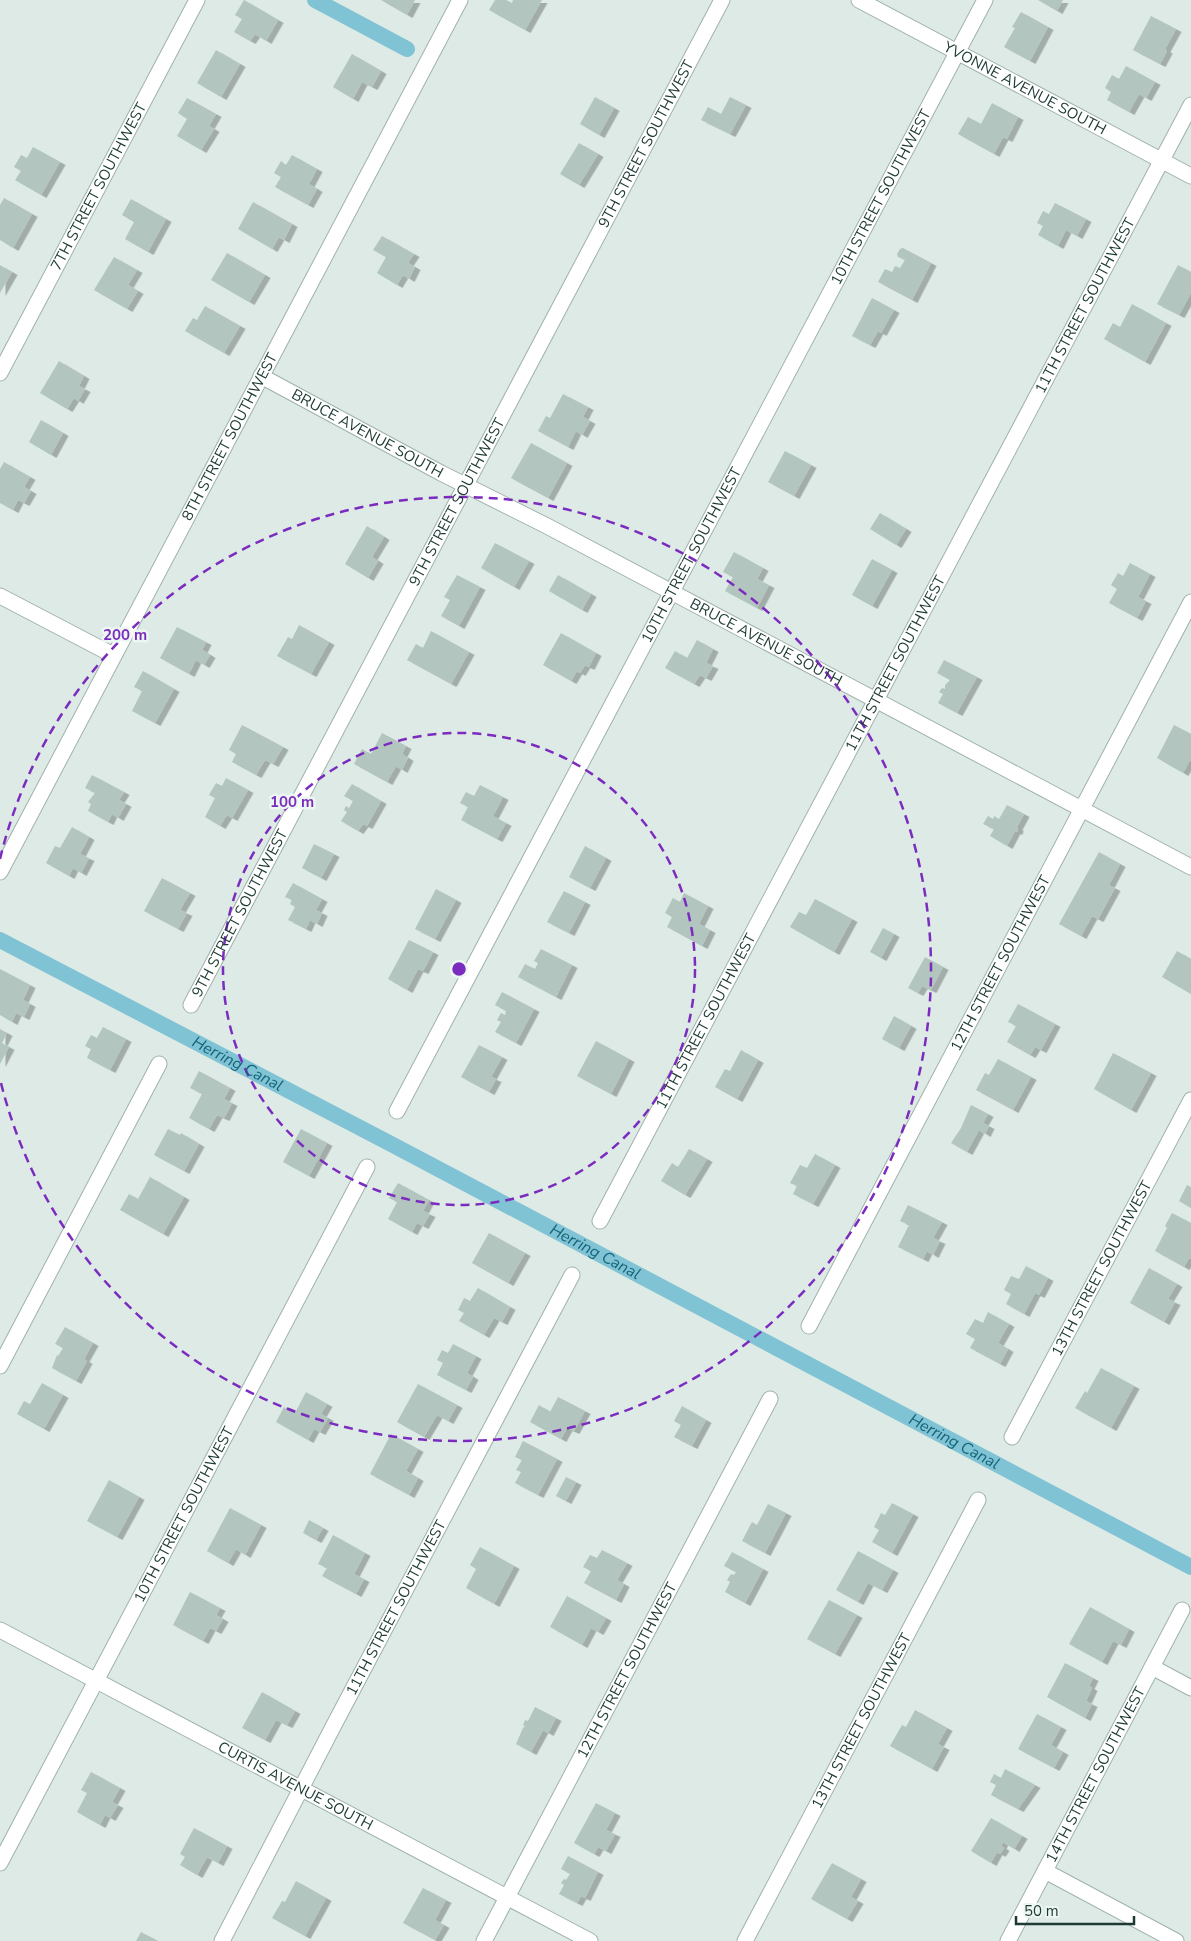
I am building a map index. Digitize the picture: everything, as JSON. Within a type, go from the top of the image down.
[{"type":"street","name":"7TH STREET SOUTHWEST","points":[[0,374],[197,0]]},
{"type":"street","name":"8TH STREET SOUTHWEST","points":[[0,872],[460,0]]},
{"type":"street","name":"9TH STREET SOUTHWEST","points":[[191,1005],[722,0]]},
{"type":"street","name":"YVONNE AVENUE SOUTH","points":[[859,0],[1191,176]]},
{"type":"street","name":"10TH STREET SOUTHWEST","points":[[397,1111],[985,0]]},
{"type":"street","name":"11TH STREET SOUTHWEST","points":[[600,1221],[1191,105]]},
{"type":"street","name":"BRUCE AVENUE SOUTH","points":[[261,376],[1191,867]]},
{"type":"street","points":[[0,596],[113,655]]},
{"type":"street","name":"12TH STREET SOUTHWEST","points":[[809,1326],[1191,602]]},
{"type":"street","points":[[0,1366],[159,1064]]},
{"type":"street","name":"13TH STREET SOUTHWEST","points":[[1012,1438],[1191,1100]]},
{"type":"street","name":"10TH STREET SOUTHWEST","points":[[0,1863],[367,1167]]},
{"type":"street","name":"11TH STREET SOUTHWEST","points":[[222,1941],[572,1276]]},
{"type":"street","name":"12TH STREET SOUTHWEST","points":[[484,1941],[770,1400]]},
{"type":"street","name":"13TH STREET SOUTHWEST","points":[[745,1941],[978,1500]]},
{"type":"street","name":"14TH STREET SOUTHWEST","points":[[1008,1941],[1182,1610]]},
{"type":"street","name":"CURTIS AVENUE SOUTH","points":[[0,1630],[590,1941]]},
{"type":"street","points":[[1152,1667],[1191,1688]]},
{"type":"street","points":[[1045,1871],[1176,1941]]},
{"type":"building","points":[[244,0],[278,20],[266,41],[255,34],[250,41],[234,32],[242,19],[235,15]]},
{"type":"building","points":[[381,0],[415,0],[407,15]]},
{"type":"building","points":[[495,0],[506,0],[512,3],[513,0],[542,0],[525,30],[489,10]]},
{"type":"building","points":[[1038,0],[1063,0],[1057,11]]},
{"type":"building","points":[[1021,12],[1048,27],[1030,61],[1004,47],[1015,28],[1012,27]]},
{"type":"building","points":[[1151,16],[1176,29],[1165,49],[1167,51],[1160,64],[1133,50]]},
{"type":"building","points":[[216,50],[240,64],[221,97],[197,83]]},
{"type":"building","points":[[352,54],[381,71],[372,87],[362,82],[353,99],[333,87]]},
{"type":"building","points":[[1126,66],[1155,82],[1146,98],[1139,94],[1129,112],[1107,100],[1111,92],[1105,88],[1112,75],[1119,79]]},
{"type":"building","points":[[595,97],[614,108],[599,135],[580,124]]},
{"type":"building","points":[[730,97],[746,105],[730,134],[701,120],[708,107],[721,114]]},
{"type":"building","points":[[187,98],[216,114],[209,126],[214,129],[201,150],[177,136],[187,119],[178,113]]},
{"type":"building","points":[[992,103],[1018,117],[1007,139],[1003,137],[994,154],[958,134],[968,117],[981,124]]},
{"type":"building","points":[[579,143],[598,154],[579,185],[560,174]]},
{"type":"building","points":[[33,147],[60,162],[41,195],[15,180],[21,171],[14,167],[21,155],[27,158]]},
{"type":"building","points":[[292,155],[317,169],[309,184],[317,189],[308,205],[275,187],[281,177],[274,173],[281,161],[286,165]]},
{"type":"building","points":[[4,198],[32,214],[13,248],[0,240],[0,205]]},
{"type":"building","points":[[131,199],[166,219],[148,252],[125,239],[134,222],[122,215]]},
{"type":"building","points":[[253,202],[292,224],[284,240],[279,237],[272,249],[238,229]]},
{"type":"building","points":[[1055,203],[1086,219],[1077,236],[1066,230],[1058,246],[1038,235],[1043,226],[1037,223],[1043,211],[1049,214]]},
{"type":"building","points":[[382,236],[414,254],[408,263],[415,267],[409,279],[403,275],[397,285],[377,273],[386,257],[373,250]]},
{"type":"building","points":[[903,248],[931,263],[912,300],[878,282],[885,269],[892,272],[895,266],[900,268],[905,260],[898,257],[897,254]]},
{"type":"building","points":[[227,253],[265,275],[249,302],[211,280]]},
{"type":"building","points":[[114,257],[137,270],[128,285],[138,291],[127,309],[94,290]]},
{"type":"building","points":[[0,265],[12,272],[0,293]]},
{"type":"building","points":[[1178,265],[1191,272],[1191,293],[1179,315],[1157,304]]},
{"type":"building","points":[[872,298],[894,310],[881,333],[878,331],[870,345],[852,336]]},
{"type":"building","points":[[1132,304],[1166,323],[1145,362],[1104,339],[1113,323],[1120,327]]},
{"type":"building","points":[[205,306],[240,326],[224,353],[185,331],[193,318],[197,320]]},
{"type":"building","points":[[59,361],[84,376],[79,386],[85,389],[78,401],[74,398],[67,409],[40,393]]},
{"type":"building","points":[[563,394],[588,407],[583,417],[590,421],[582,435],[576,431],[568,447],[538,431],[546,416],[550,418]]},
{"type":"building","points":[[41,420],[63,433],[51,455],[29,442]]},
{"type":"building","points":[[531,443],[567,463],[548,498],[511,478]]},
{"type":"building","points":[[785,451],[811,465],[794,496],[768,482]]},
{"type":"building","points":[[4,462],[30,477],[24,487],[31,491],[24,503],[18,500],[13,510],[0,503],[0,469]]},
{"type":"building","points":[[880,513],[906,529],[896,545],[870,529]]},
{"type":"building","points":[[367,526],[384,537],[372,557],[378,561],[368,578],[345,564]]},
{"type":"building","points":[[495,543],[529,561],[514,587],[481,568]]},
{"type":"building","points":[[734,552],[763,568],[757,579],[769,585],[757,608],[725,591],[733,577],[723,572]]},
{"type":"building","points":[[872,559],[892,570],[872,606],[852,595]]},
{"type":"building","points":[[1130,563],[1150,574],[1138,597],[1146,601],[1137,618],[1109,603],[1117,589],[1111,585],[1118,573],[1123,576]]},
{"type":"building","points":[[457,575],[480,587],[459,626],[441,616],[450,600],[444,597]]},
{"type":"building","points":[[558,575],[591,594],[582,610],[549,591]]},
{"type":"building","points":[[299,625],[329,642],[311,674],[277,656],[288,637],[292,639]]},
{"type":"building","points":[[177,627],[206,642],[202,650],[210,655],[204,665],[196,660],[189,674],[160,658]]},
{"type":"building","points":[[431,631],[469,652],[451,684],[407,660],[416,644],[423,648]]},
{"type":"building","points":[[561,633],[596,653],[589,667],[585,665],[580,673],[577,671],[571,681],[543,665]]},
{"type":"building","points":[[697,640],[713,649],[706,663],[713,666],[706,678],[700,675],[694,684],[665,668],[675,651],[687,658]]},
{"type":"building","points":[[944,660],[977,677],[957,713],[938,703],[943,694],[939,692],[942,688],[945,689],[945,685],[950,680],[937,673]]},
{"type":"building","points":[[143,671],[174,689],[155,723],[132,711],[142,691],[134,687]]},
{"type":"building","points":[[242,725],[283,747],[273,764],[265,760],[256,775],[232,762],[236,754],[229,750]]},
{"type":"building","points":[[1174,725],[1191,734],[1191,761],[1183,773],[1157,758]]},
{"type":"building","points":[[382,733],[406,746],[402,754],[408,758],[402,770],[396,766],[387,782],[354,764],[362,749],[371,754]]},
{"type":"building","points":[[92,775],[124,792],[119,800],[126,804],[118,818],[112,814],[108,822],[88,811],[91,804],[88,802],[95,793],[85,788]]},
{"type":"building","points":[[226,778],[248,790],[232,818],[227,815],[220,826],[205,817],[215,798],[209,795],[216,783],[222,786]]},
{"type":"building","points":[[352,784],[381,801],[367,826],[363,824],[358,831],[341,821],[347,812],[344,810],[346,806],[349,808],[353,801],[344,796]]},
{"type":"building","points":[[480,785],[503,797],[493,816],[506,823],[497,839],[461,820],[468,807],[460,803],[466,792],[474,796]]},
{"type":"building","points":[[1007,805],[1024,814],[1017,827],[1017,832],[1015,831],[1007,846],[990,836],[994,829],[983,824],[988,816],[993,819],[994,816],[999,819]]},
{"type":"building","points":[[72,827],[89,837],[80,854],[89,858],[81,873],[73,868],[69,876],[46,863],[55,846],[60,848]]},
{"type":"building","points":[[314,844],[334,854],[321,878],[302,868]]},
{"type":"building","points":[[585,846],[606,858],[590,888],[569,877]]},
{"type":"building","points":[[1099,852],[1120,864],[1109,885],[1115,888],[1098,919],[1092,916],[1081,936],[1059,924]]},
{"type":"building","points":[[162,878],[190,893],[180,910],[187,913],[178,929],[144,911]]},
{"type":"building","points":[[293,883],[322,899],[316,910],[322,913],[317,924],[310,920],[306,929],[288,920],[295,907],[290,904],[292,900],[285,897]]},
{"type":"building","points":[[436,889],[456,900],[435,939],[415,929]]},
{"type":"building","points":[[564,891],[585,902],[569,933],[547,922]]},
{"type":"building","points":[[684,893],[708,906],[699,924],[710,930],[702,946],[667,927],[672,917],[665,913],[673,898],[680,902]]},
{"type":"building","points":[[815,899],[852,919],[834,952],[790,927],[799,912],[806,915]]},
{"type":"building","points":[[883,928],[894,934],[881,958],[870,952]]},
{"type":"building","points":[[409,940],[433,952],[423,971],[418,969],[407,990],[388,979]]},
{"type":"building","points":[[541,949],[572,965],[556,997],[518,977],[525,964],[535,969],[538,963],[534,961]]},
{"type":"building","points":[[1177,951],[1191,959],[1191,994],[1162,977]]},
{"type":"building","points":[[925,957],[943,967],[931,990],[922,986],[918,993],[908,988]]},
{"type":"building","points":[[0,969],[30,985],[23,1000],[30,1004],[24,1017],[16,1013],[12,1022],[0,1015]]},
{"type":"building","points":[[502,992],[534,1009],[516,1043],[495,1032],[501,1022],[497,1020],[501,1013],[505,1015],[506,1011],[495,1005]]},
{"type":"building","points":[[1018,1004],[1055,1024],[1041,1050],[1035,1047],[1030,1055],[1007,1042],[1016,1026],[1008,1022]]},
{"type":"building","points":[[894,1016],[911,1026],[899,1048],[882,1039]]},
{"type":"building","points":[[103,1027],[126,1039],[110,1070],[87,1058],[91,1049],[85,1046],[91,1035],[97,1038]]},
{"type":"building","points":[[0,1029],[7,1033],[2,1043],[9,1047],[0,1064]]},
{"type":"building","points":[[596,1041],[629,1059],[611,1094],[577,1076]]},
{"type":"building","points":[[479,1045],[502,1057],[491,1077],[496,1079],[489,1092],[461,1077]]},
{"type":"building","points":[[741,1050],[758,1060],[737,1099],[715,1087],[725,1069],[730,1071]]},
{"type":"building","points":[[1113,1053],[1151,1073],[1131,1110],[1094,1089]]},
{"type":"building","points":[[998,1059],[1031,1077],[1013,1110],[976,1090],[985,1073],[989,1075]]},
{"type":"building","points":[[199,1071],[230,1088],[224,1099],[232,1103],[224,1118],[217,1115],[209,1129],[189,1118],[202,1094],[190,1088]]},
{"type":"building","points":[[971,1105],[988,1114],[983,1123],[989,1126],[985,1134],[979,1130],[967,1152],[951,1143],[961,1128]]},
{"type":"building","points":[[168,1129],[180,1135],[181,1133],[199,1144],[184,1171],[154,1155]]},
{"type":"building","points":[[301,1129],[327,1143],[309,1176],[283,1162]]},
{"type":"building","points":[[689,1149],[707,1159],[685,1195],[661,1181],[672,1163],[678,1167]]},
{"type":"building","points":[[815,1154],[835,1165],[813,1204],[793,1194],[797,1186],[790,1183],[800,1165],[807,1168]]},
{"type":"building","points":[[150,1177],[184,1197],[163,1234],[120,1210],[129,1194],[138,1199]]},
{"type":"building","points":[[398,1183],[429,1200],[423,1211],[430,1214],[423,1226],[417,1223],[412,1232],[388,1219],[397,1202],[389,1198]]},
{"type":"building","points":[[1187,1185],[1191,1187],[1191,1208],[1179,1201]]},
{"type":"building","points":[[908,1205],[942,1222],[933,1238],[940,1241],[933,1255],[927,1251],[923,1259],[898,1247],[909,1225],[900,1221]]},
{"type":"building","points":[[1172,1213],[1191,1223],[1191,1259],[1189,1258],[1184,1267],[1155,1251],[1167,1228],[1165,1226]]},
{"type":"building","points":[[489,1233],[525,1253],[508,1283],[472,1263]]},
{"type":"building","points":[[1026,1266],[1048,1278],[1039,1295],[1035,1293],[1024,1314],[1006,1304],[1011,1294],[1004,1290],[1011,1276],[1019,1279]]},
{"type":"building","points":[[1149,1268],[1177,1284],[1168,1299],[1175,1302],[1164,1322],[1130,1303]]},
{"type":"building","points":[[478,1288],[510,1307],[502,1322],[494,1318],[484,1335],[459,1321],[464,1313],[458,1310],[464,1298],[470,1301]]},
{"type":"building","points":[[988,1312],[1009,1324],[998,1343],[1008,1349],[1000,1364],[970,1348],[975,1339],[966,1334],[975,1319],[983,1323]]},
{"type":"building","points":[[65,1327],[93,1343],[84,1359],[87,1361],[76,1381],[52,1368],[57,1355],[63,1348],[55,1344]]},
{"type":"building","points":[[453,1344],[476,1356],[467,1373],[473,1377],[466,1390],[437,1375],[443,1363],[437,1360],[442,1350],[448,1353]]},
{"type":"building","points":[[1101,1368],[1134,1386],[1111,1428],[1075,1408],[1085,1391],[1087,1393]]},
{"type":"building","points":[[42,1383],[63,1395],[44,1429],[17,1414],[24,1401],[30,1404]]},
{"type":"building","points":[[418,1384],[457,1405],[448,1421],[437,1415],[424,1437],[397,1422]]},
{"type":"building","points":[[306,1392],[327,1404],[321,1414],[328,1418],[320,1432],[314,1429],[308,1440],[276,1422],[284,1407],[295,1413]]},
{"type":"building","points":[[558,1397],[585,1411],[574,1431],[567,1428],[561,1439],[530,1422],[539,1405],[550,1412]]},
{"type":"building","points":[[682,1406],[706,1420],[692,1446],[674,1437],[681,1425],[674,1421]]},
{"type":"building","points":[[391,1434],[418,1449],[406,1471],[418,1478],[409,1495],[370,1474]]},
{"type":"building","points":[[523,1441],[557,1459],[538,1495],[515,1483],[521,1472],[516,1470],[522,1460],[515,1457]]},
{"type":"building","points":[[566,1477],[576,1482],[566,1501],[556,1496]]},
{"type":"building","points":[[109,1480],[139,1497],[117,1537],[87,1521]]},
{"type":"building","points":[[892,1503],[913,1514],[892,1553],[872,1542],[879,1530],[874,1527],[881,1513],[885,1515]]},
{"type":"building","points":[[768,1504],[786,1513],[765,1553],[742,1541],[752,1522],[757,1525]]},
{"type":"building","points":[[230,1508],[261,1525],[245,1555],[236,1549],[228,1563],[207,1551]]},
{"type":"building","points":[[309,1520],[323,1528],[316,1540],[303,1533]]},
{"type":"building","points":[[333,1535],[365,1553],[354,1574],[364,1579],[356,1594],[322,1576],[327,1568],[318,1564]]},
{"type":"building","points":[[480,1547],[514,1566],[494,1604],[466,1588],[476,1569],[470,1565]]},
{"type":"building","points":[[602,1550],[627,1563],[617,1580],[624,1584],[616,1600],[584,1583],[591,1571],[583,1567],[590,1555],[597,1558]]},
{"type":"building","points":[[858,1551],[893,1570],[882,1590],[868,1583],[858,1602],[836,1590]]},
{"type":"building","points":[[732,1552],[763,1569],[745,1603],[725,1592],[730,1582],[727,1580],[731,1574],[734,1575],[736,1572],[724,1566]]},
{"type":"building","points":[[190,1592],[220,1608],[216,1615],[223,1619],[216,1631],[210,1628],[203,1641],[173,1625]]},
{"type":"building","points":[[567,1596],[606,1618],[598,1632],[591,1628],[582,1645],[550,1627]]},
{"type":"building","points":[[829,1600],[857,1615],[835,1654],[807,1639]]},
{"type":"building","points":[[1090,1607],[1129,1629],[1121,1645],[1113,1641],[1102,1662],[1069,1644]]},
{"type":"building","points":[[1065,1663],[1093,1678],[1089,1686],[1092,1688],[1086,1701],[1092,1704],[1085,1718],[1047,1697]]},
{"type":"building","points":[[262,1692],[295,1711],[287,1725],[276,1720],[265,1740],[242,1728]]},
{"type":"building","points":[[535,1707],[556,1718],[548,1733],[543,1730],[531,1752],[516,1744],[525,1726],[523,1725],[525,1720],[528,1721]]},
{"type":"building","points":[[915,1710],[947,1728],[938,1744],[944,1747],[932,1769],[890,1746],[902,1725],[906,1727]]},
{"type":"building","points":[[1037,1714],[1061,1727],[1051,1745],[1063,1752],[1054,1768],[1018,1749]]},
{"type":"building","points":[[1005,1769],[1035,1785],[1018,1809],[991,1795],[996,1785],[990,1782],[994,1774],[1001,1778]]},
{"type":"building","points":[[91,1772],[120,1788],[112,1802],[118,1805],[110,1818],[105,1815],[100,1825],[77,1812],[87,1793],[81,1790]]},
{"type":"building","points":[[596,1803],[615,1813],[606,1830],[615,1834],[606,1851],[598,1847],[594,1854],[574,1843]]},
{"type":"building","points":[[991,1818],[1022,1836],[1014,1849],[1003,1842],[1001,1846],[1004,1848],[1000,1854],[997,1852],[991,1863],[971,1851]]},
{"type":"building","points":[[194,1828],[227,1846],[218,1863],[207,1857],[197,1875],[180,1865],[185,1857],[180,1854]]},
{"type":"building","points":[[568,1856],[598,1872],[585,1898],[581,1896],[577,1903],[559,1894],[564,1885],[561,1883],[570,1874],[561,1869]]},
{"type":"building","points":[[832,1863],[861,1879],[851,1897],[858,1901],[847,1919],[811,1899]]},
{"type":"building","points":[[296,1881],[326,1898],[305,1936],[272,1918],[282,1901],[285,1902]]},
{"type":"building","points":[[423,1888],[446,1900],[435,1920],[444,1925],[435,1940],[403,1923]]},
{"type":"building","points":[[141,1932],[158,1941],[136,1941]]},
{"type":"waterway","points":[[315,0],[407,49]]},
{"type":"waterway","name":"Herring Canal","points":[[0,940],[393,1145],[1191,1567]]}]
